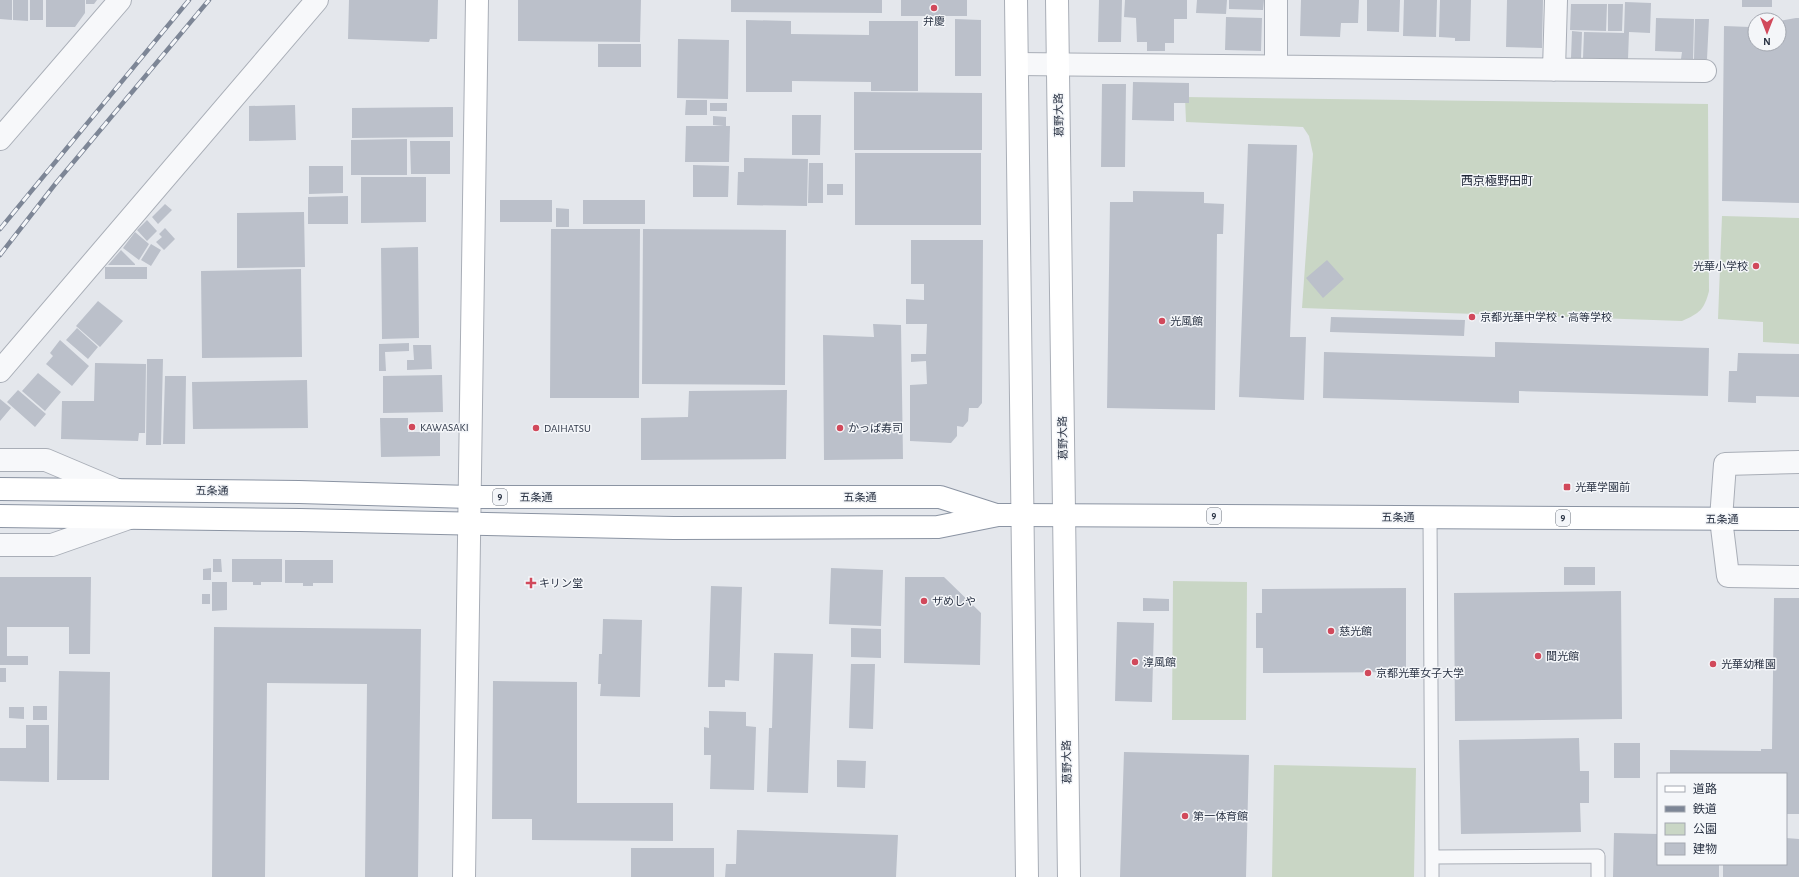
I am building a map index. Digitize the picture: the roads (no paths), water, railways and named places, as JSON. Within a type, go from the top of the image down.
[{"type":"main road","points":[[464,877],[468,524],[470,497],[477,0]]},
{"type":"main road","points":[[1016,0],[1027,877]]},
{"type":"main road","name":"葛野大路","points":[[1058,0],[1069,877]]},
{"type":"main road","name":"五条通","points":[[0,489],[470,497],[940,497],[998,515]]},
{"type":"main road","name":"五条通","points":[[0,516],[132,517],[674,528],[938,527],[998,515],[1799,519]]},
{"type":"street","points":[[0,139],[120,0]]},
{"type":"street","points":[[0,371],[317,0]]},
{"type":"street","points":[[1276,0],[1276,66]]},
{"type":"street","points":[[1554,70],[1556,0]]},
{"type":"street","points":[[1017,64],[1705,71]]},
{"type":"street","points":[[0,460],[46,460],[117,490]]},
{"type":"street","points":[[1799,462],[1725,464],[1721,519],[1728,576],[1799,578]]},
{"type":"street","points":[[0,545],[52,545],[132,517]]},
{"type":"lane","points":[[1430,517],[1432,877]]},
{"type":"lane","points":[[1432,857],[1598,856],[1598,877]]},
{"type":"railway","points":[[0,229],[189,0]]},
{"type":"railway","points":[[0,255],[56,183],[209,0]]},
{"type":"place","name":"弁慶","points":[[934,8]]},
{"type":"place","name":"光華小学校","points":[[1756,266]]},
{"type":"place","name":"京都光華中学校・高等学校","points":[[1472,317]]},
{"type":"place","name":"光風館","points":[[1162,321]]},
{"type":"place","name":"KAWASAKI","points":[[412,427]]},
{"type":"place","name":"DAIHATSU","points":[[536,428]]},
{"type":"place","name":"かっぱ寿司","points":[[840,428]]},
{"type":"place","name":"光華学園前","points":[[1567,487]]},
{"type":"place","name":"キリン堂","points":[[531,583]]},
{"type":"place","name":"ザめしや","points":[[924,601]]},
{"type":"place","name":"慈光館","points":[[1331,631]]},
{"type":"place","name":"聞光館","points":[[1538,656]]},
{"type":"place","name":"淳風館","points":[[1135,662]]},
{"type":"place","name":"光華幼稚園","points":[[1713,664]]},
{"type":"place","name":"京都光華女子大学","points":[[1368,673]]},
{"type":"place","name":"第一体育館","points":[[1185,816]]},
{"type":"district","name":"西京極野田町","points":[[1497,181]]}]
